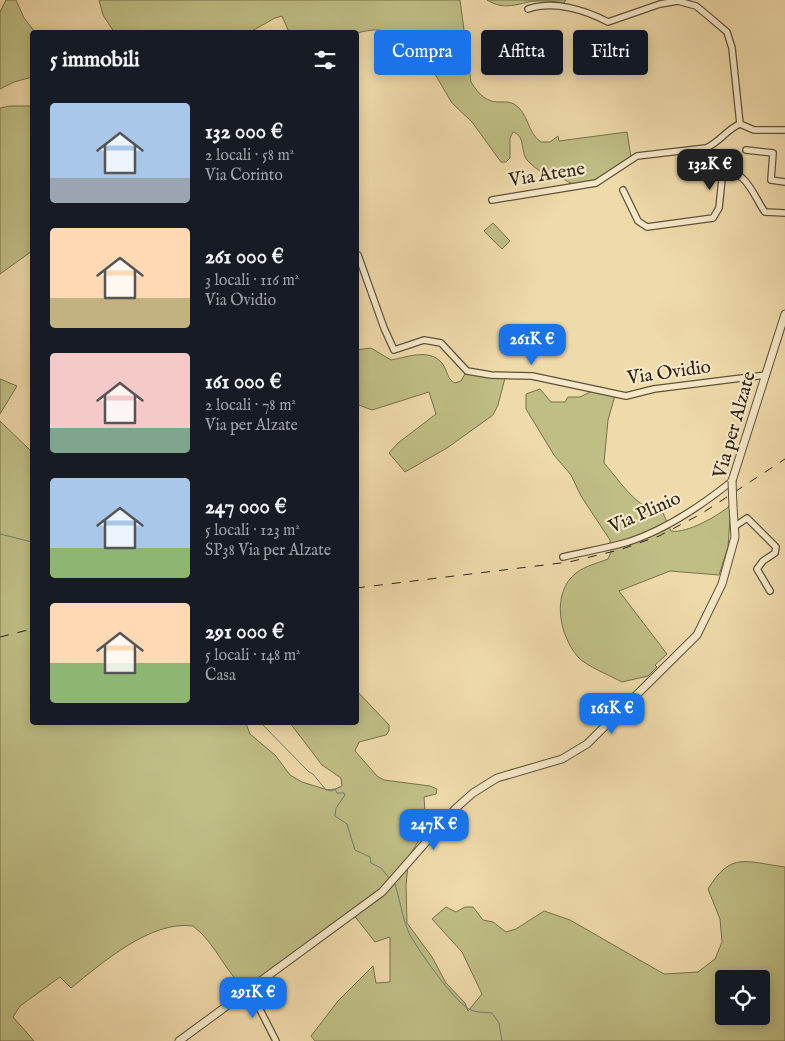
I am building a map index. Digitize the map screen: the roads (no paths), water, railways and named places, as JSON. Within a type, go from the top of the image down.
[{"type":"street","points":[[528,9],[546,5],[561,6],[594,15],[608,22],[660,4],[678,1],[696,6],[727,32],[735,70],[740,124],[754,130],[785,130]]},
{"type":"street","name":"Via Atene","points":[[492,200],[596,183],[637,156],[706,148],[715,144],[733,127],[740,124]]},
{"type":"street","points":[[746,150],[773,153],[771,180],[785,182]]},
{"type":"street","points":[[624,190],[638,221],[647,227],[713,218],[719,208],[722,179],[733,175],[741,176],[750,185],[765,212],[785,214]]},
{"type":"street","name":"Via Ovidio","points":[[359,258],[384,328],[394,350],[424,340],[441,343],[467,371],[491,376],[532,376],[626,396],[654,389],[766,375]]},
{"type":"street","name":"Via per Alzate","points":[[179,1041],[382,892],[456,808],[486,784],[510,773],[562,759],[580,750],[697,635],[722,584],[735,536],[732,481],[785,314]]},
{"type":"street","name":"Via Plinio","points":[[563,557],[629,541],[672,521],[709,499],[732,481]]},
{"type":"street","points":[[734,527],[747,518],[776,547],[775,553],[763,561],[757,569],[770,591]]},
{"type":"street","points":[[249,988],[276,1041]]},
{"type":"waterway","points":[[0,534],[30,542]]},
{"type":"waterway","points":[[263,725],[313,774],[326,790],[335,789],[337,793],[344,793],[345,795],[336,808],[335,816],[347,824],[355,850],[370,857],[371,863],[381,868],[389,878]]},
{"type":"waterway","points":[[395,884],[409,933],[420,951],[436,974],[462,1004],[474,1011],[492,1013],[499,1023],[502,1041]]},
{"type":"railway","points":[[359,588],[569,562],[619,550],[659,536],[701,514],[785,459]]},
{"type":"railway","points":[[0,637],[30,630]]}]
